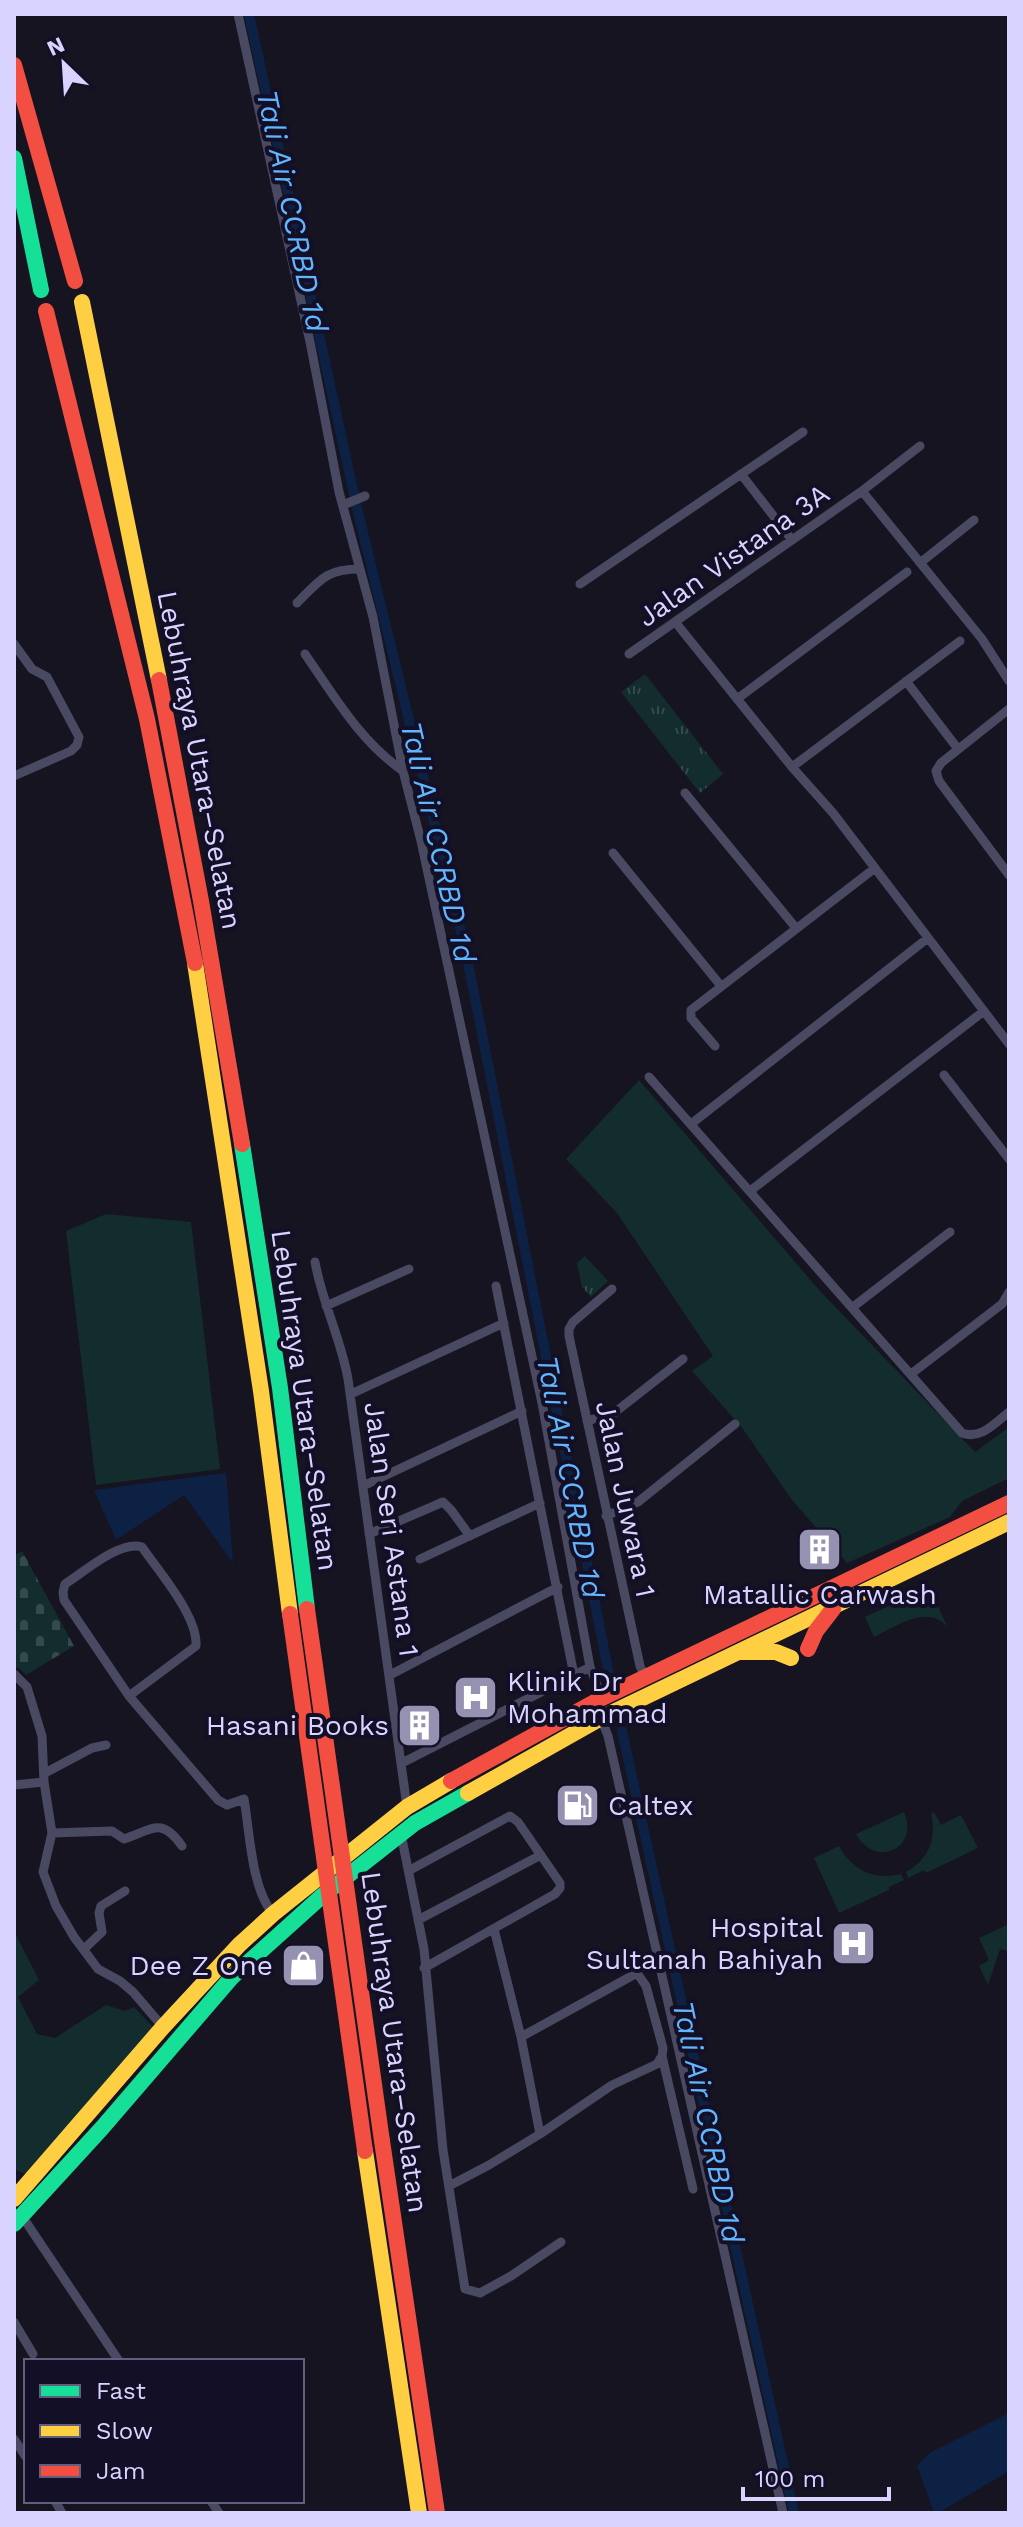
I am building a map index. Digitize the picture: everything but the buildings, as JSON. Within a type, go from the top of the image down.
[{"type":"highway","points":[[14,65],[75,281]]},
{"type":"highway","points":[[14,158],[41,290]]},
{"type":"highway","name":"Lebuhraya Utara–Selatan","points":[[82,302],[195,861],[239,1121],[290,1454],[307,1609],[437,2513]]},
{"type":"highway","name":"Lebuhraya Utara–Selatan","points":[[46,311],[160,778],[214,1078],[268,1437],[365,2151],[419,2513]]},
{"type":"highway","points":[[14,2199],[163,2027],[239,1945],[407,1807],[602,1698],[792,1615],[1009,1503]]},
{"type":"highway","points":[[792,1615],[840,1602],[1009,1522]]},
{"type":"highway","points":[[808,1649],[824,1619],[840,1602]]},
{"type":"highway","points":[[18,2220],[232,1977],[322,1896],[401,1834],[479,1785],[601,1718],[735,1652],[775,1623]]},
{"type":"highway","points":[[735,1652],[776,1652],[791,1658]]},
{"type":"street","points":[[238,14],[381,655],[403,771],[425,856],[539,1389],[590,1667],[602,1698]]},
{"type":"street","points":[[580,584],[803,432]]},
{"type":"street","name":"Jalan Vistana 3A","points":[[629,654],[862,491],[920,446]]},
{"type":"street","points":[[741,474],[792,540]]},
{"type":"street","points":[[862,491],[982,639],[1009,681]]},
{"type":"street","points":[[346,504],[362,497]]},
{"type":"street","points":[[920,563],[974,520]]},
{"type":"street","points":[[297,603],[329,573],[341,569],[360,569]]},
{"type":"street","points":[[737,699],[907,572]]},
{"type":"street","points":[[676,623],[833,813],[1009,1043]]},
{"type":"street","points":[[792,767],[960,641]]},
{"type":"street","points":[[14,644],[32,669],[47,677],[79,737],[71,751],[14,776]]},
{"type":"street","points":[[305,654],[338,704],[379,751],[403,771]]},
{"type":"street","points":[[906,681],[958,749]]},
{"type":"street","points":[[1009,709],[941,763],[936,771],[939,781],[1009,875]]},
{"type":"street","points":[[685,793],[796,928]]},
{"type":"street","points":[[613,853],[721,986]]},
{"type":"street","points":[[715,1046],[689,1013],[875,868]]},
{"type":"street","points":[[691,1124],[928,938]]},
{"type":"street","points":[[750,1191],[984,1011]]},
{"type":"street","points":[[944,1075],[1009,1159]]},
{"type":"street","points":[[649,1077],[962,1433],[971,1437],[978,1435],[1009,1412]]},
{"type":"street","points":[[853,1307],[950,1232]]},
{"type":"street","name":"Jalan Seri Astana 1","points":[[315,1262],[342,1350],[351,1394],[407,1807]]},
{"type":"street","points":[[326,1306],[409,1269]]},
{"type":"street","points":[[496,1286],[574,1675]]},
{"type":"street","name":"Jalan Juwara 1","points":[[612,1289],[573,1322],[569,1329],[570,1343],[636,1650],[645,1677]]},
{"type":"street","points":[[911,1374],[1002,1304],[1009,1292]]},
{"type":"street","points":[[351,1394],[504,1323]]},
{"type":"street","points":[[587,1421],[614,1413],[683,1359]]},
{"type":"street","points":[[363,1486],[522,1411]]},
{"type":"street","points":[[606,1516],[638,1502],[735,1424]]},
{"type":"street","points":[[369,1534],[443,1502],[470,1536]]},
{"type":"street","points":[[420,1559],[540,1503]]},
{"type":"street","points":[[129,1696],[196,1646],[194,1625],[142,1547],[136,1545],[122,1547],[65,1584],[64,1600],[129,1696],[218,1800],[227,1805],[244,1799],[259,1886],[273,1914]]},
{"type":"street","points":[[390,1675],[558,1587]]},
{"type":"street","points":[[402,1763],[590,1667]]},
{"type":"street","points":[[14,1674],[24,1682],[42,1736],[52,1833],[44,1866],[45,1880],[64,1921],[98,1969],[133,1992],[163,2027]]},
{"type":"street","points":[[601,1718],[608,1736],[669,1999],[783,2513]]},
{"type":"street","points":[[14,1785],[45,1778],[92,1748],[106,1745]]},
{"type":"street","points":[[410,1870],[510,1816],[518,1822],[560,1883],[555,1894],[424,1968]]},
{"type":"street","points":[[52,1833],[112,1831],[124,1839],[154,1827],[170,1830],[182,1846]]},
{"type":"street","points":[[401,1834],[424,1949],[449,2186],[465,2289],[480,2293],[561,2242]]},
{"type":"street","points":[[418,1920],[541,1855]]},
{"type":"street","points":[[84,1949],[102,1932],[101,1906],[125,1891]]},
{"type":"street","points":[[494,1929],[521,2037],[540,2134]]},
{"type":"street","points":[[521,2037],[637,1973],[646,1986],[653,2007],[693,2189]]},
{"type":"street","points":[[449,2186],[540,2134],[612,2085],[657,2064],[662,2056]]},
{"type":"street","points":[[18,2220],[118,2359]]},
{"type":"street","points":[[14,2322],[33,2354]]},
{"type":"green space","points":[[645,674],[723,774],[700,793],[621,692]]},
{"type":"green space","points":[[639,1080],[820,1291],[975,1452],[1009,1427],[1009,1478],[962,1501],[950,1517],[847,1563],[792,1500],[743,1429],[692,1371],[713,1356],[617,1213],[566,1159]]},
{"type":"green space","points":[[106,1214],[191,1222],[220,1469],[96,1485],[66,1231]]},
{"type":"green space","points":[[585,1256],[608,1281],[591,1297],[582,1287],[577,1263]]},
{"type":"green space","points":[[22,1551],[74,1646],[26,1675],[19,1668],[14,1668],[14,1556]]},
{"type":"green space","points":[[929,1587],[948,1628],[932,1617],[922,1617],[874,1637],[865,1617]]},
{"type":"green space","points":[[904,1812],[906,1836],[893,1850],[874,1851],[864,1845],[856,1834]]},
{"type":"green space","points":[[934,1812],[941,1825],[961,1815],[978,1848],[926,1873],[924,1870],[908,1878],[906,1872],[926,1855],[929,1848],[933,1832],[931,1814]]},
{"type":"green space","points":[[839,1846],[851,1862],[865,1872],[882,1876],[901,1874],[904,1880],[839,1913],[814,1858]]},
{"type":"green space","points":[[1009,1924],[1009,1951],[1000,1949],[988,1985],[979,1966],[989,1960],[979,1938]]},
{"type":"green space","points":[[14,1931],[39,1980],[18,1997],[37,2034],[55,2038],[106,2005],[125,2011],[134,2007],[154,2028],[25,2174],[14,2169]]},
{"type":"water","points":[[226,1473],[233,1563],[184,1495],[116,1540],[94,1490]]},
{"type":"water","points":[[1009,2413],[1009,2471],[938,2513],[934,2512],[917,2466],[931,2452]]},
{"type":"waterway","name":"Tali Air CCRBD 1d","points":[[249,14],[357,508],[465,948],[609,1674]]},
{"type":"waterway","name":"Tali Air CCRBD 1d","points":[[622,1731],[794,2513]]},
{"type":"traffic: fast","points":[[14,158],[41,290]]},
{"type":"traffic: fast","points":[[242,1144],[280,1388],[307,1609]]},
{"type":"traffic: fast","points":[[14,2224],[102,2128],[232,1977],[322,1896],[415,1823],[468,1793]]},
{"type":"traffic: slow","points":[[82,302],[159,680]]},
{"type":"traffic: slow","points":[[195,963],[261,1391],[290,1614]]},
{"type":"traffic: slow","points":[[468,1793],[601,1718],[1009,1522]]},
{"type":"traffic: slow","points":[[742,1652],[776,1652],[791,1658]]},
{"type":"traffic: slow","points":[[14,2199],[163,2027],[239,1945],[407,1807],[451,1781]]},
{"type":"traffic: slow","points":[[365,2151],[419,2513]]},
{"type":"traffic: jam","points":[[14,65],[75,281]]},
{"type":"traffic: jam","points":[[46,311],[147,719],[195,963]]},
{"type":"traffic: jam","points":[[159,680],[201,901],[242,1144]]},
{"type":"traffic: jam","points":[[451,1781],[602,1698],[1009,1503]]},
{"type":"traffic: jam","points":[[307,1609],[382,2141]]},
{"type":"traffic: jam","points":[[808,1649],[816,1631],[833,1609]]},
{"type":"traffic: jam","points":[[290,1614],[365,2151]]},
{"type":"traffic: jam","points":[[382,2141],[437,2513]]},
{"type":"place","name":"Matallic Carwash","points":[[820,1550]]},
{"type":"place","name":"Klinik Dr Mohammad","points":[[476,1697]]},
{"type":"place","name":"Hasani Books","points":[[420,1725]]},
{"type":"place","name":"Caltex","points":[[577,1805]]},
{"type":"place","name":"Hospital Sultanah Bahiyah","points":[[854,1943]]},
{"type":"place","name":"Dee Z One","points":[[304,1965]]}]
